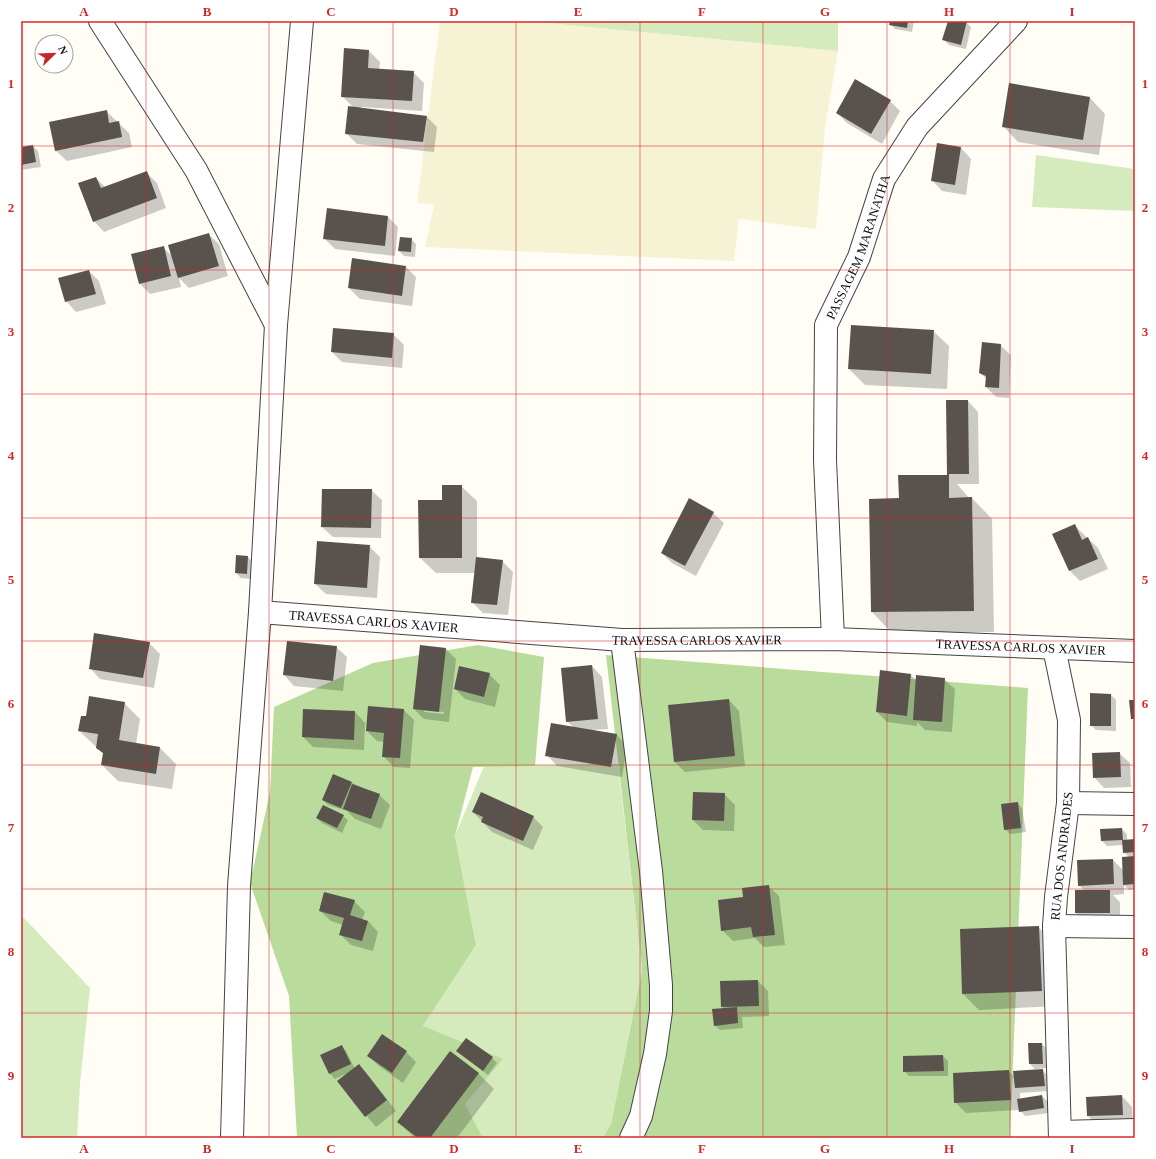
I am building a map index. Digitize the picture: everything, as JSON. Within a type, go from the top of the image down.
[{"type":"street","points":[[100,21],[196,170],[276,325]]},
{"type":"street","points":[[232,1138],[239,886],[260,612],[276,325],[302,21]]},
{"type":"street","name":"PASSAGEM MARANATHA","points":[[833,639],[825,460],[826,325],[859,257],[884,179],[917,127],[1016,21]]},
{"type":"street","name":"TRAVESSA CARLOS XAVIER","points":[[260,612],[622,640],[833,639],[1135,651]]},
{"type":"street","points":[[622,640],[651,871],[661,992],[661,1011],[655,1054],[641,1116],[631,1138]]},
{"type":"street","name":"RUA DOS ANDRADES","points":[[1054,648],[1069,720],[1068,803],[1056,897],[1054,926],[1060,1135]]},
{"type":"street","points":[[1068,803],[1135,804]]},
{"type":"street","points":[[1054,926],[1135,927]]},
{"type":"street","points":[[1060,1135],[1135,1130]]},
{"type":"shaded area","points":[[440,21],[527,21],[838,51],[825,128],[816,229],[739,219],[734,261],[425,247],[434,205],[417,203]]},
{"type":"green space","points":[[527,21],[838,21],[838,51]]},
{"type":"green space","points":[[1036,155],[1135,169],[1135,211],[1032,207]]},
{"type":"green space","points":[[478,645],[544,657],[535,766],[473,767],[455,836],[476,945],[423,1026],[503,1059],[465,1104],[483,1138],[297,1138],[289,996],[250,883],[270,792],[274,707],[373,663]]},
{"type":"green space","points":[[606,655],[1028,688],[1010,1138],[603,1138],[611,1124],[642,970]]},
{"type":"green space","points":[[618,764],[642,970],[611,1124],[603,1138],[483,1138],[423,1026],[476,945],[455,836],[484,766]]},
{"type":"green space","points":[[21,917],[24,918],[90,988],[80,1084],[77,1138],[21,1138]]},
{"type":"building","points":[[890,21],[908,21],[907,28],[889,25]]},
{"type":"building","points":[[948,21],[967,21],[961,45],[942,40]]},
{"type":"building","points":[[344,48],[369,50],[368,68],[414,71],[412,101],[341,97]]},
{"type":"building","points":[[855,79],[891,100],[871,134],[836,113]]},
{"type":"building","points":[[1009,83],[1090,97],[1083,140],[1002,127]]},
{"type":"building","points":[[348,106],[427,116],[423,142],[345,134]]},
{"type":"building","points":[[107,110],[109,123],[119,121],[122,137],[55,151],[49,122]]},
{"type":"building","points":[[937,143],[961,147],[955,185],[931,181]]},
{"type":"building","points":[[33,145],[36,162],[21,165],[21,147]]},
{"type":"building","points":[[147,171],[157,198],[93,222],[78,183],[96,177],[101,188]]},
{"type":"building","points":[[327,208],[388,216],[385,246],[323,239]]},
{"type":"building","points":[[209,233],[219,266],[178,278],[168,245]]},
{"type":"building","points":[[400,237],[412,238],[411,252],[398,251]]},
{"type":"building","points":[[164,246],[171,276],[139,284],[131,254]]},
{"type":"building","points":[[352,258],[406,266],[402,296],[348,288]]},
{"type":"building","points":[[89,270],[96,294],[65,302],[58,278]]},
{"type":"building","points":[[851,325],[934,330],[931,374],[848,369]]},
{"type":"building","points":[[333,328],[394,333],[392,358],[331,352]]},
{"type":"building","points":[[982,342],[1001,344],[999,388],[985,387],[986,376],[979,373]]},
{"type":"building","points":[[946,400],[968,400],[969,474],[949,474],[949,498],[972,497],[974,611],[871,612],[869,499],[899,498],[898,475],[947,475]]},
{"type":"building","points":[[442,485],[462,485],[462,558],[419,558],[418,500],[442,500]]},
{"type":"building","points":[[322,489],[372,489],[371,528],[321,527]]},
{"type":"building","points":[[689,498],[714,512],[685,566],[661,553]]},
{"type":"building","points":[[1075,524],[1082,540],[1088,537],[1098,559],[1069,571],[1052,534]]},
{"type":"building","points":[[317,541],[370,545],[367,588],[314,584]]},
{"type":"building","points":[[236,555],[248,556],[247,574],[235,573]]},
{"type":"building","points":[[476,557],[503,560],[497,605],[471,603]]},
{"type":"building","points":[[94,633],[150,642],[143,678],[89,669]]},
{"type":"building","points":[[287,641],[337,646],[333,681],[283,675]]},
{"type":"building","points":[[420,645],[446,648],[439,712],[413,709]]},
{"type":"building","points":[[592,665],[598,719],[566,722],[561,668]]},
{"type":"building","points":[[459,666],[490,673],[484,697],[454,689]]},
{"type":"building","points":[[880,670],[911,674],[907,716],[876,712]]},
{"type":"building","points":[[916,675],[945,678],[942,722],[913,720]]},
{"type":"building","points":[[1090,693],[1111,694],[1111,726],[1090,726]]},
{"type":"building","points":[[89,696],[125,702],[119,740],[160,747],[156,774],[101,765],[103,753],[96,748],[98,734],[78,731],[81,716],[86,716]]},
{"type":"building","points":[[729,699],[735,756],[674,762],[668,705]]},
{"type":"building","points":[[1129,700],[1135,700],[1135,719],[1131,719]]},
{"type":"building","points":[[368,706],[404,709],[400,758],[382,757],[384,733],[366,731]]},
{"type":"building","points":[[303,709],[355,711],[354,740],[302,737]]},
{"type":"building","points":[[551,723],[617,734],[611,767],[545,756]]},
{"type":"building","points":[[1120,752],[1121,777],[1093,778],[1092,753]]},
{"type":"building","points":[[333,774],[352,782],[341,808],[322,800]]},
{"type":"building","points":[[352,784],[380,794],[371,819],[343,809]]},
{"type":"building","points":[[481,792],[534,816],[523,841],[481,822],[483,817],[472,812]]},
{"type":"building","points":[[693,792],[725,793],[724,821],[692,820]]},
{"type":"building","points":[[1018,802],[1021,828],[1004,830],[1001,804]]},
{"type":"building","points":[[323,805],[344,815],[337,828],[316,818]]},
{"type":"building","points":[[1122,828],[1123,840],[1135,839],[1135,852],[1123,853],[1122,840],[1101,841],[1100,829]]},
{"type":"building","points":[[1135,856],[1135,884],[1123,885],[1122,857]]},
{"type":"building","points":[[1113,859],[1114,884],[1078,886],[1077,860]]},
{"type":"building","points":[[769,885],[775,935],[753,937],[751,927],[721,931],[718,900],[743,897],[742,888]]},
{"type":"building","points":[[1075,890],[1110,890],[1110,913],[1075,913]]},
{"type":"building","points":[[324,892],[355,900],[350,915],[368,921],[362,941],[339,935],[344,918],[319,911]]},
{"type":"building","points":[[1039,926],[1042,991],[962,994],[960,929]]},
{"type":"building","points":[[758,980],[759,1006],[721,1007],[720,981]]},
{"type":"building","points":[[737,1007],[738,1023],[714,1026],[712,1009]]},
{"type":"building","points":[[382,1034],[407,1051],[392,1073],[367,1056]]},
{"type":"building","points":[[466,1038],[493,1057],[483,1071],[456,1051]]},
{"type":"building","points":[[1028,1043],[1042,1043],[1043,1064],[1029,1064]]},
{"type":"building","points":[[342,1045],[351,1064],[329,1074],[320,1055]]},
{"type":"building","points":[[450,1051],[479,1073],[430,1138],[418,1138],[397,1122]]},
{"type":"building","points":[[943,1055],[944,1071],[903,1072],[903,1056]]},
{"type":"building","points":[[359,1064],[387,1100],[365,1117],[337,1081]]},
{"type":"building","points":[[1043,1069],[1045,1086],[1015,1088],[1013,1071]]},
{"type":"building","points":[[1009,1070],[1011,1100],[954,1103],[953,1073]]},
{"type":"building","points":[[1042,1095],[1044,1108],[1019,1112],[1017,1099]]},
{"type":"building","points":[[1122,1095],[1123,1115],[1087,1116],[1086,1097]]}]
